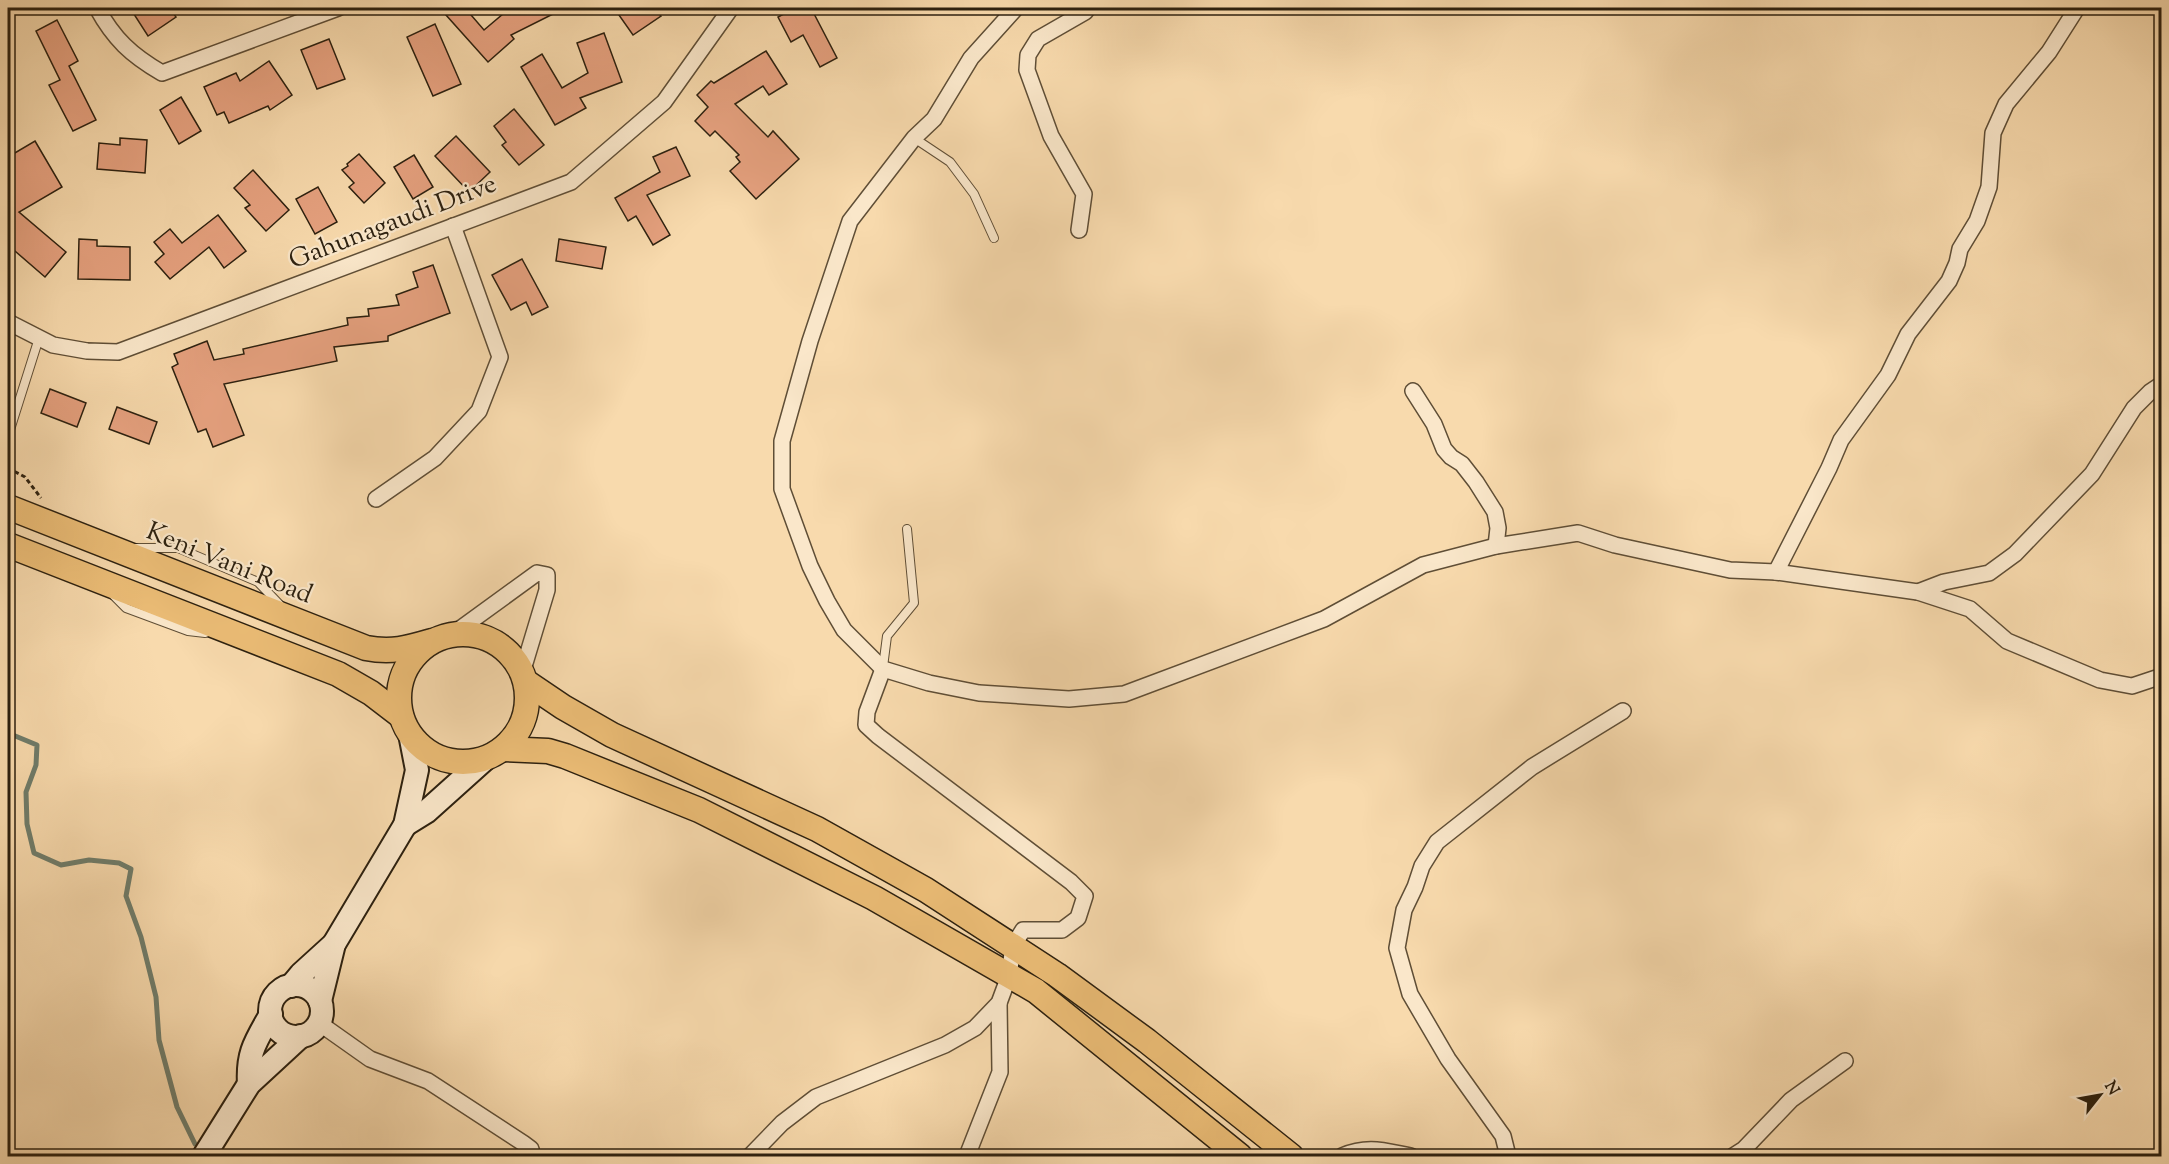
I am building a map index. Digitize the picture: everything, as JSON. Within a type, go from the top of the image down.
[{"type":"main road","name":"Keni Vani Road","points":[[8,507],[366,648],[383,652],[398,651],[442,638]]},
{"type":"main road","points":[[8,544],[338,674],[371,693],[406,725],[425,750],[443,760],[464,763],[494,754],[548,751],[699,810],[874,898],[1036,991],[1240,1156]]},
{"type":"main road","points":[[204,1156],[249,1084],[314,1020],[334,944],[405,825],[417,770],[399,694],[404,673],[415,655],[442,638],[470,634],[486,638],[501,646],[514,658],[524,678],[528,701],[524,719],[516,735],[433,806],[405,825]]},
{"type":"main road","points":[[524,678],[563,707],[612,735],[817,829],[926,890],[1057,975],[1147,1041],[1291,1156]]},
{"type":"main road","points":[[291,986],[300,974],[334,944]]},
{"type":"main road","points":[[249,1084],[248,1070],[251,1050],[271,1014],[272,1001],[275,996],[291,986],[299,985],[308,988],[315,993],[314,1020]]},
{"type":"main road","points":[[271,1014],[278,1029],[285,1034],[314,1020]]},
{"type":"street","points":[[97,8],[108,27],[125,47],[138,59],[162,72],[338,8]]},
{"type":"street","name":"Gahunagaudi Drive","points":[[8,322],[53,345],[87,351],[118,352],[571,182],[664,102],[731,8]]},
{"type":"street","points":[[1016,8],[971,58],[934,119],[914,138],[850,221],[810,341],[782,441],[782,489],[810,566],[844,630],[883,669],[929,683],[979,693],[1069,699],[1124,694],[1324,619],[1423,565],[1496,546],[1578,533],[1615,545],[1730,570],[1776,572],[1918,592],[1970,609],[2007,641],[2100,680],[2132,686],[2162,676]]},
{"type":"street","points":[[1079,230],[1084,194],[1051,136],[1027,70],[1028,55],[1038,39],[1085,12],[1088,8]]},
{"type":"street","points":[[1776,572],[1841,440],[1888,375],[1908,334],[1949,281],[1960,249],[1977,221],[1989,187],[1993,133],[2006,104],[2049,52],[2077,8]]},
{"type":"street","points":[[376,500],[435,458],[479,411],[500,357],[453,226]]},
{"type":"street","points":[[1918,592],[1944,582],[1989,573],[2015,554],[2092,474],[2133,408],[2162,384]]},
{"type":"street","points":[[1413,391],[1434,424],[1444,448],[1451,457],[1462,464],[1495,512],[1498,528],[1496,546]]},
{"type":"street","points":[[442,638],[537,573],[547,575],[548,590],[524,678]]},
{"type":"street","points":[[883,669],[867,712],[866,725],[1071,882],[1084,896],[1078,918],[1062,930],[1023,930],[1012,946],[1009,976],[999,1003],[1000,1072],[967,1156]]},
{"type":"street","points":[[1508,1156],[1503,1136],[1448,1059],[1410,994],[1397,948],[1404,910],[1422,866],[1437,842],[1532,767],[1623,711]]},
{"type":"street","points":[[750,1156],[782,1123],[816,1097],[945,1045],[975,1028],[999,1003]]},
{"type":"street","points":[[314,1020],[370,1059],[428,1081],[523,1143],[531,1149],[532,1156]]},
{"type":"street","points":[[1733,1156],[1744,1149],[1791,1100],[1845,1061]]},
{"type":"street","points":[[1342,1156],[1357,1150],[1374,1149],[1411,1156]]},
{"type":"lane","points":[[914,138],[950,162],[974,194],[994,238]]},
{"type":"lane","points":[[8,436],[39,338]]},
{"type":"lane","points":[[883,669],[887,636],[914,603],[907,529]]},
{"type":"path","points":[[8,468],[25,477],[49,508],[51,524]]},
{"type":"building","points":[[130,8],[170,8],[176,17],[148,36]]},
{"type":"building","points":[[455,8],[465,8],[484,30],[510,8],[565,8],[511,35],[514,39],[488,62],[446,15]]},
{"type":"building","points":[[614,8],[655,8],[661,16],[633,35]]},
{"type":"building","points":[[795,8],[811,8],[837,58],[820,67],[803,35],[791,42],[778,17]]},
{"type":"building","points":[[57,20],[78,61],[69,66],[96,120],[73,131],[49,85],[60,80],[36,31]]},
{"type":"building","points":[[435,24],[461,84],[433,96],[407,37]]},
{"type":"building","points":[[604,33],[622,82],[580,98],[586,108],[555,125],[521,67],[542,54],[562,88],[588,73],[577,43]]},
{"type":"building","points":[[329,39],[345,79],[317,89],[301,50]]},
{"type":"building","points":[[766,51],[787,84],[769,95],[763,86],[735,104],[768,137],[773,131],[799,159],[756,199],[730,171],[740,162],[736,157],[739,155],[715,131],[710,136],[695,121],[708,107],[697,95],[711,81],[714,83]]},
{"type":"building","points":[[269,61],[292,95],[270,110],[268,106],[229,123],[224,112],[217,115],[204,87],[236,73],[240,81]]},
{"type":"building","points":[[181,97],[201,131],[179,144],[160,110]]},
{"type":"building","points":[[514,109],[544,145],[519,165],[502,145],[506,142],[494,126]]},
{"type":"building","points":[[456,136],[490,172],[469,192],[435,156]]},
{"type":"building","points":[[120,138],[147,140],[145,173],[97,169],[99,143],[120,145]]},
{"type":"building","points":[[35,141],[62,187],[19,212],[66,252],[45,277],[8,245],[8,179],[12,176],[8,168],[8,157]]},
{"type":"building","points":[[676,147],[690,176],[647,195],[670,235],[653,245],[636,216],[628,221],[615,198],[660,172],[653,157]]},
{"type":"building","points":[[359,154],[385,183],[364,203],[349,187],[354,183],[342,170]]},
{"type":"building","points":[[414,155],[433,187],[413,199],[394,167]]},
{"type":"building","points":[[253,170],[289,210],[266,231],[245,208],[250,205],[234,188]]},
{"type":"building","points":[[318,187],[337,222],[315,234],[296,199]]},
{"type":"building","points":[[218,215],[246,251],[224,268],[209,247],[170,279],[155,262],[164,254],[154,242],[170,229],[182,243]]},
{"type":"building","points":[[79,239],[97,240],[97,246],[130,247],[130,280],[78,279]]},
{"type":"building","points":[[559,239],[606,247],[602,269],[556,261]]},
{"type":"building","points":[[522,259],[548,307],[532,315],[526,302],[511,310],[492,275]]},
{"type":"building","points":[[433,265],[450,313],[388,336],[388,341],[334,347],[337,361],[224,384],[244,435],[213,447],[206,429],[198,432],[172,367],[178,364],[174,354],[207,341],[214,360],[244,354],[243,349],[348,325],[347,318],[369,316],[368,309],[399,305],[396,295],[418,287],[413,272]]},
{"type":"building","points":[[50,389],[86,403],[77,427],[41,413]]},
{"type":"building","points":[[117,407],[157,422],[149,444],[109,429]]},
{"type":"waterway","points":[[8,733],[37,745],[36,765],[26,792],[27,824],[34,853],[61,865],[89,860],[119,863],[131,869],[126,896],[141,937],[156,997],[159,1040],[177,1107],[195,1144]]}]
